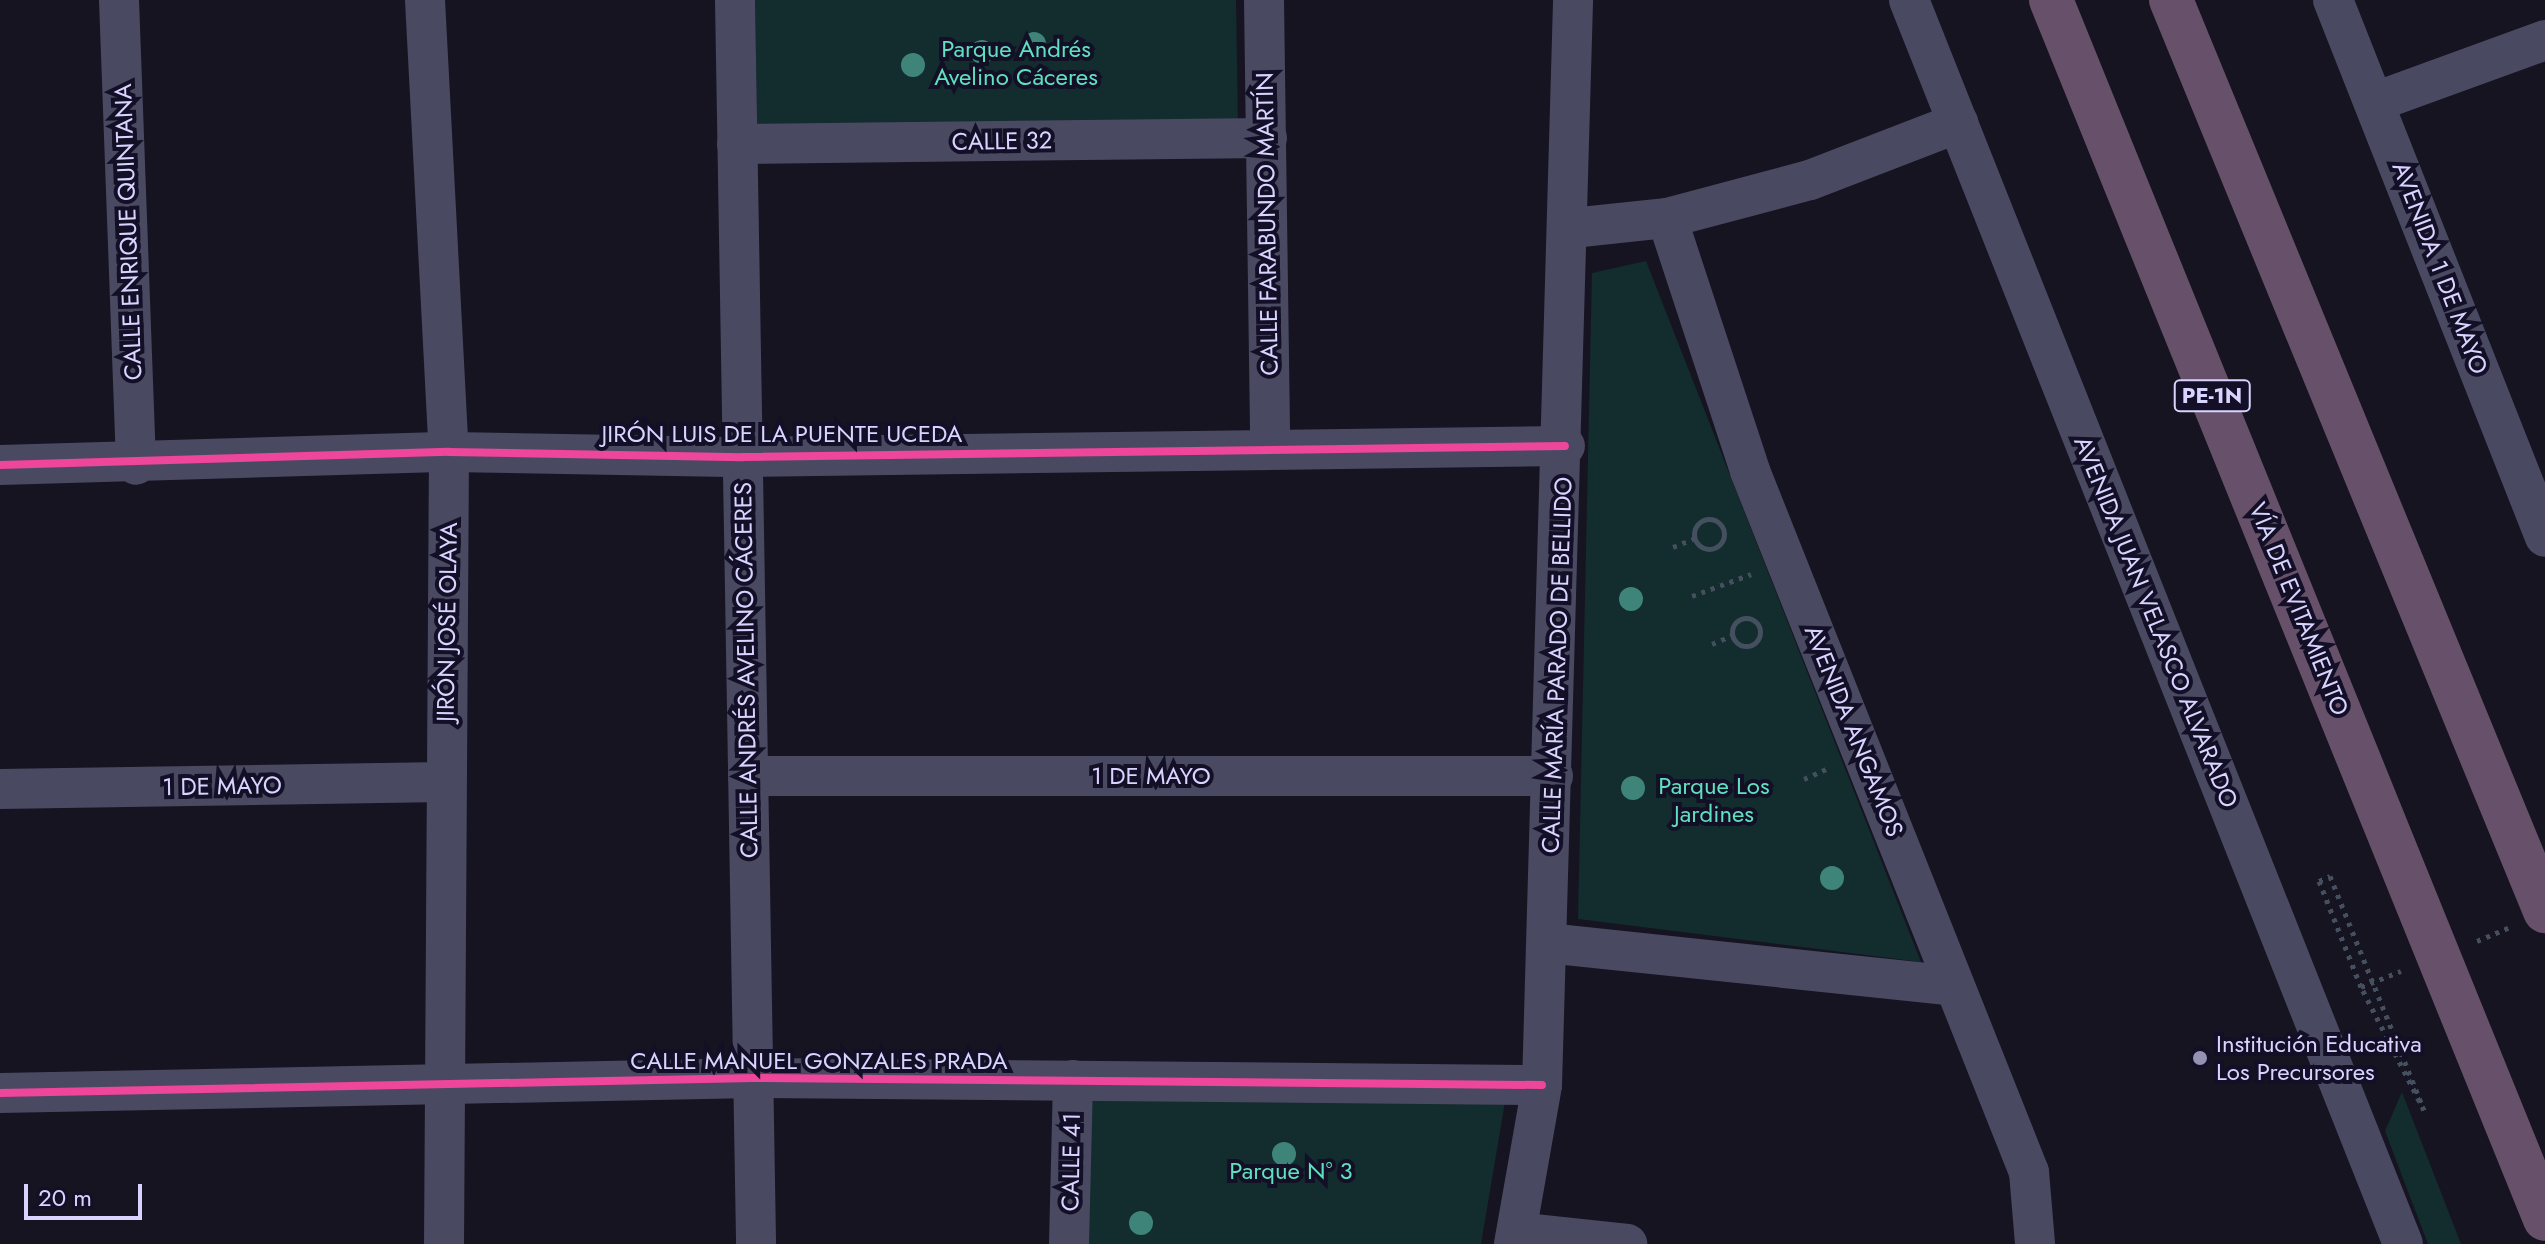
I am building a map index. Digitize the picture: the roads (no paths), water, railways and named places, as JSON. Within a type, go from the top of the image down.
[{"type":"highway","name":"VÍA DE EVITAMIENTO","points":[[2051,0],[2545,1219]]},
{"type":"highway","points":[[2171,0],[2545,911]]},
{"type":"street","name":"CALLE ENRIQUE QUINTANA","points":[[119,0],[136,465]]},
{"type":"street","name":"JIRÓN JOSÉ OLAYA","points":[[425,0],[449,452],[444,782],[444,1244]]},
{"type":"street","name":"CALLE ANDRÉS AVELINO CÁCERES","points":[[735,0],[756,1244]]},
{"type":"street","name":"CALLE FARABUNDO MARTÍN","points":[[1264,0],[1270,448]]},
{"type":"street","name":"CALLE MARÍA PARADO DE BELLIDO","points":[[1516,1238],[1542,1085],[1572,228],[1573,0]]},
{"type":"street","name":"AVENIDA JUAN VELASCO ALVARADO","points":[[1909,0],[2403,1244]]},
{"type":"street","name":"AVENIDA 1 DE MAYO","points":[[2333,0],[2545,537]]},
{"type":"street","points":[[2375,102],[2545,40]]},
{"type":"street","points":[[1572,228],[1667,218],[1810,180],[1958,123]]},
{"type":"street","name":"CALLE 32","points":[[737,144],[1267,138]]},
{"type":"street","name":"AVENIDA ANGAMOS","points":[[1667,218],[1750,471],[2029,1172],[2035,1244]]},
{"type":"street","name":"JIRÓN LUIS DE LA PUENTE UCEDA","points":[[0,465],[136,465],[449,452],[743,457],[1565,446]]},
{"type":"street","name":"1 DE MAYO","points":[[748,776],[1553,776]]},
{"type":"street","name":"1 DE MAYO","points":[[0,789],[444,782]]},
{"type":"street","points":[[1547,943],[1955,986]]},
{"type":"street","name":"CALLE MANUEL GONZALES PRADA","points":[[0,1093],[443,1087],[753,1078],[1542,1085]]},
{"type":"street","name":"CALLE 41","points":[[1069,1244],[1073,1080]]},
{"type":"street","points":[[1516,1238],[1627,1244]]},
{"type":"place","name":"Institución Educativa Los Precursores","points":[[2200,1058]]},
{"type":"park label","name":"Parque Andrés Avelino Cáceres","points":[[1016,63]]},
{"type":"park label","name":"Parque Los Jardines","points":[[1714,800]]},
{"type":"park label","name":"Parque Nº 3","points":[[1291,1171]]}]
